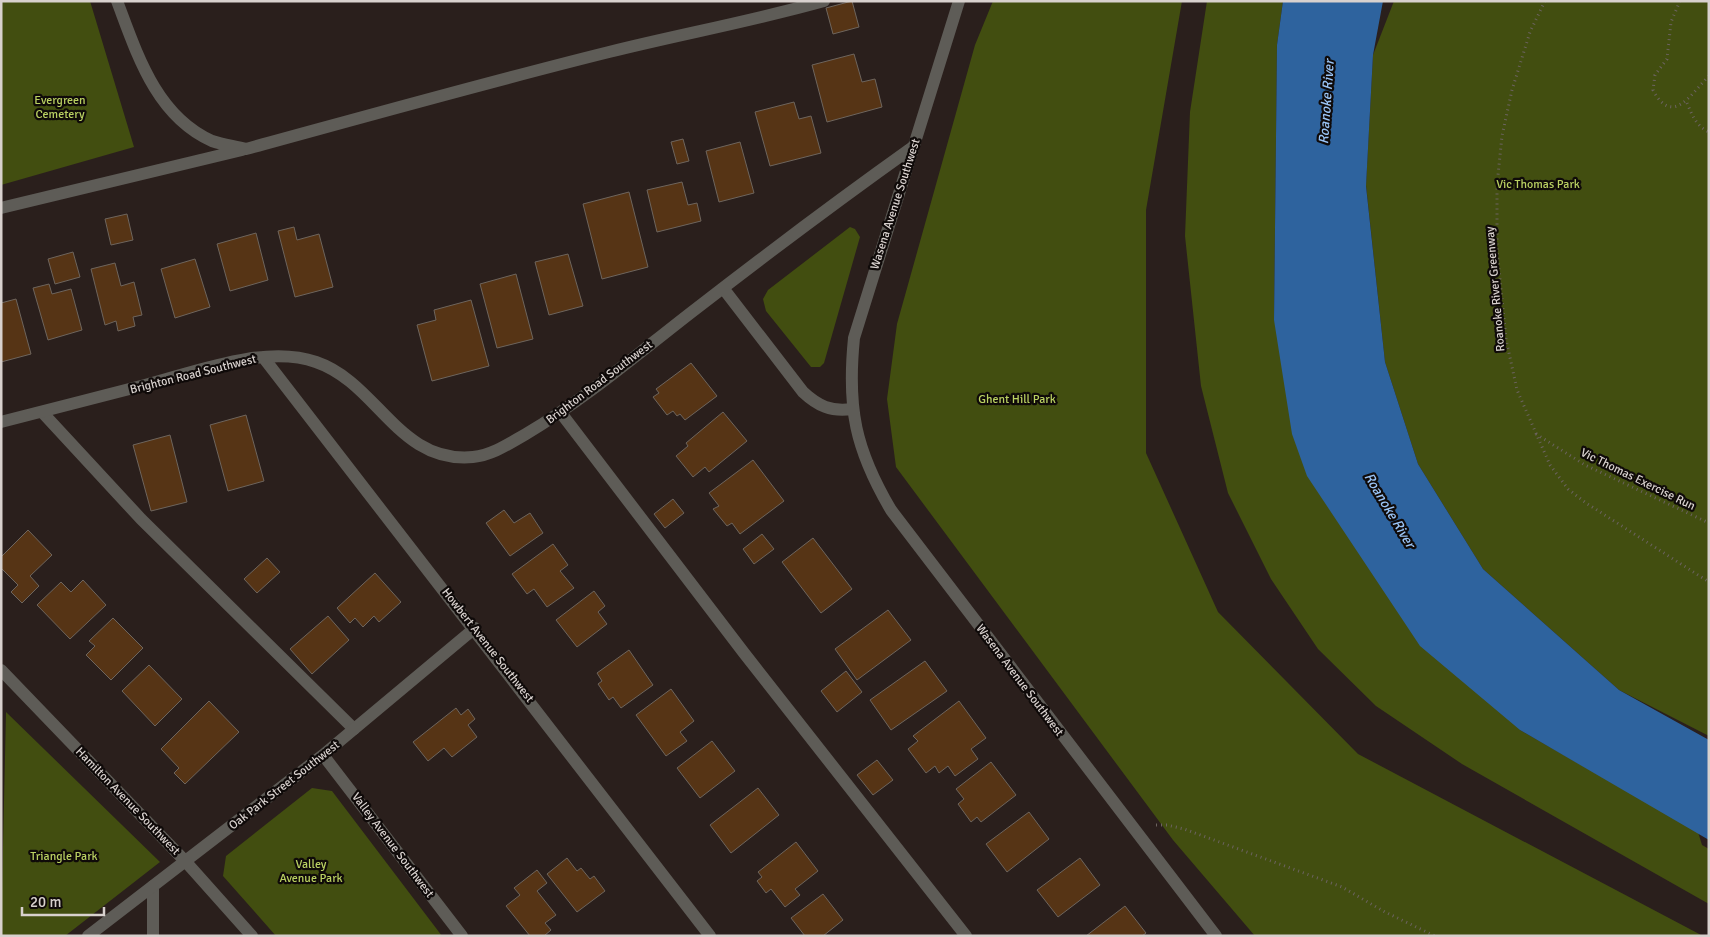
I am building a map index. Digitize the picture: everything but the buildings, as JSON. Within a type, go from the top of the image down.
[{"type":"street","points":[[117,1],[134,46],[157,92],[170,110],[190,129],[214,141],[246,149]]},
{"type":"street","points":[[1,208],[246,149],[681,34],[768,17],[824,1]]},
{"type":"street","name":"Wasena Avenue Southwest","points":[[959,1],[854,338],[850,378],[852,409],[860,447],[875,483],[891,510],[1216,936]]},
{"type":"street","name":"Brighton Road Southwest","points":[[1,422],[217,366],[264,357],[288,356],[315,361],[335,370],[348,379],[411,441],[431,452],[453,458],[476,457],[498,450],[561,413],[821,212],[913,147]]},
{"type":"street","points":[[723,288],[803,392],[816,403],[828,409],[852,409]]},
{"type":"street","name":"Howbert Avenue Southwest","points":[[264,357],[475,628],[710,936]]},
{"type":"street","points":[[42,412],[141,519],[354,729]]},
{"type":"street","points":[[561,413],[744,653],[966,936]]},
{"type":"street","name":"Oak Park Street Southwest","points":[[88,936],[323,755],[475,628]]},
{"type":"street","name":"Hamilton Avenue Southwest","points":[[1,670],[186,862],[252,936]]},
{"type":"street","name":"Valley Avenue Southwest","points":[[323,755],[462,936]]},
{"type":"street","points":[[153,886],[153,936]]},
{"type":"path","name":"Roanoke River Greenway","points":[[1545,1],[1530,32],[1512,90],[1502,136],[1497,185],[1497,250],[1506,338],[1517,390],[1550,466],[1568,489],[1586,503],[1709,582]]},
{"type":"path","points":[[1680,1],[1671,22],[1667,59],[1655,75],[1652,83],[1653,90],[1662,102],[1674,106],[1687,103],[1709,76]]},
{"type":"path","points":[[1687,103],[1694,120],[1701,128],[1709,132]]},
{"type":"path","name":"Vic Thomas Exercise Run","points":[[1536,434],[1585,465],[1709,523]]},
{"type":"path","points":[[1134,830],[1167,824],[1184,829],[1342,887],[1385,912],[1434,936]]},
{"type":"green space","name":"Evergreen Cemetery","points":[[1,1],[90,1],[134,147],[1,185]]},
{"type":"green space","name":"Ghent Hill Park","points":[[993,1],[1182,1],[1146,210],[1146,453],[1218,612],[1358,754],[1703,936],[1255,936],[1173,840],[896,467],[887,399],[897,324],[975,45]]},
{"type":"green space","points":[[1207,1],[1283,1],[1277,45],[1274,320],[1520,730],[1698,832],[1702,845],[1709,849],[1709,904],[1462,764],[1376,706],[1318,649],[1271,579],[1228,493],[1201,386],[1185,236],[1190,112]]},
{"type":"green space","name":"Vic Thomas Park","points":[[1394,1],[1709,1],[1709,736],[1619,690],[1483,569],[1418,464],[1385,362],[1366,185],[1373,55]]},
{"type":"green space","points":[[850,227],[855,229],[860,237],[824,363],[820,367],[811,367],[766,311],[763,299],[768,290]]},
{"type":"green space","name":"Triangle Park","points":[[6,712],[160,862],[65,936],[1,936]]},
{"type":"green space","name":"Valley Avenue Park","points":[[312,788],[332,791],[442,936],[276,936],[223,876],[226,856]]},
{"type":"water","name":"Roanoke River","points":[[1283,1],[1383,1],[1373,55],[1366,186],[1385,362],[1418,464],[1483,569],[1619,690],[1709,740],[1709,840],[1520,730],[1420,646],[1307,476],[1292,434],[1274,320],[1277,45]]}]
